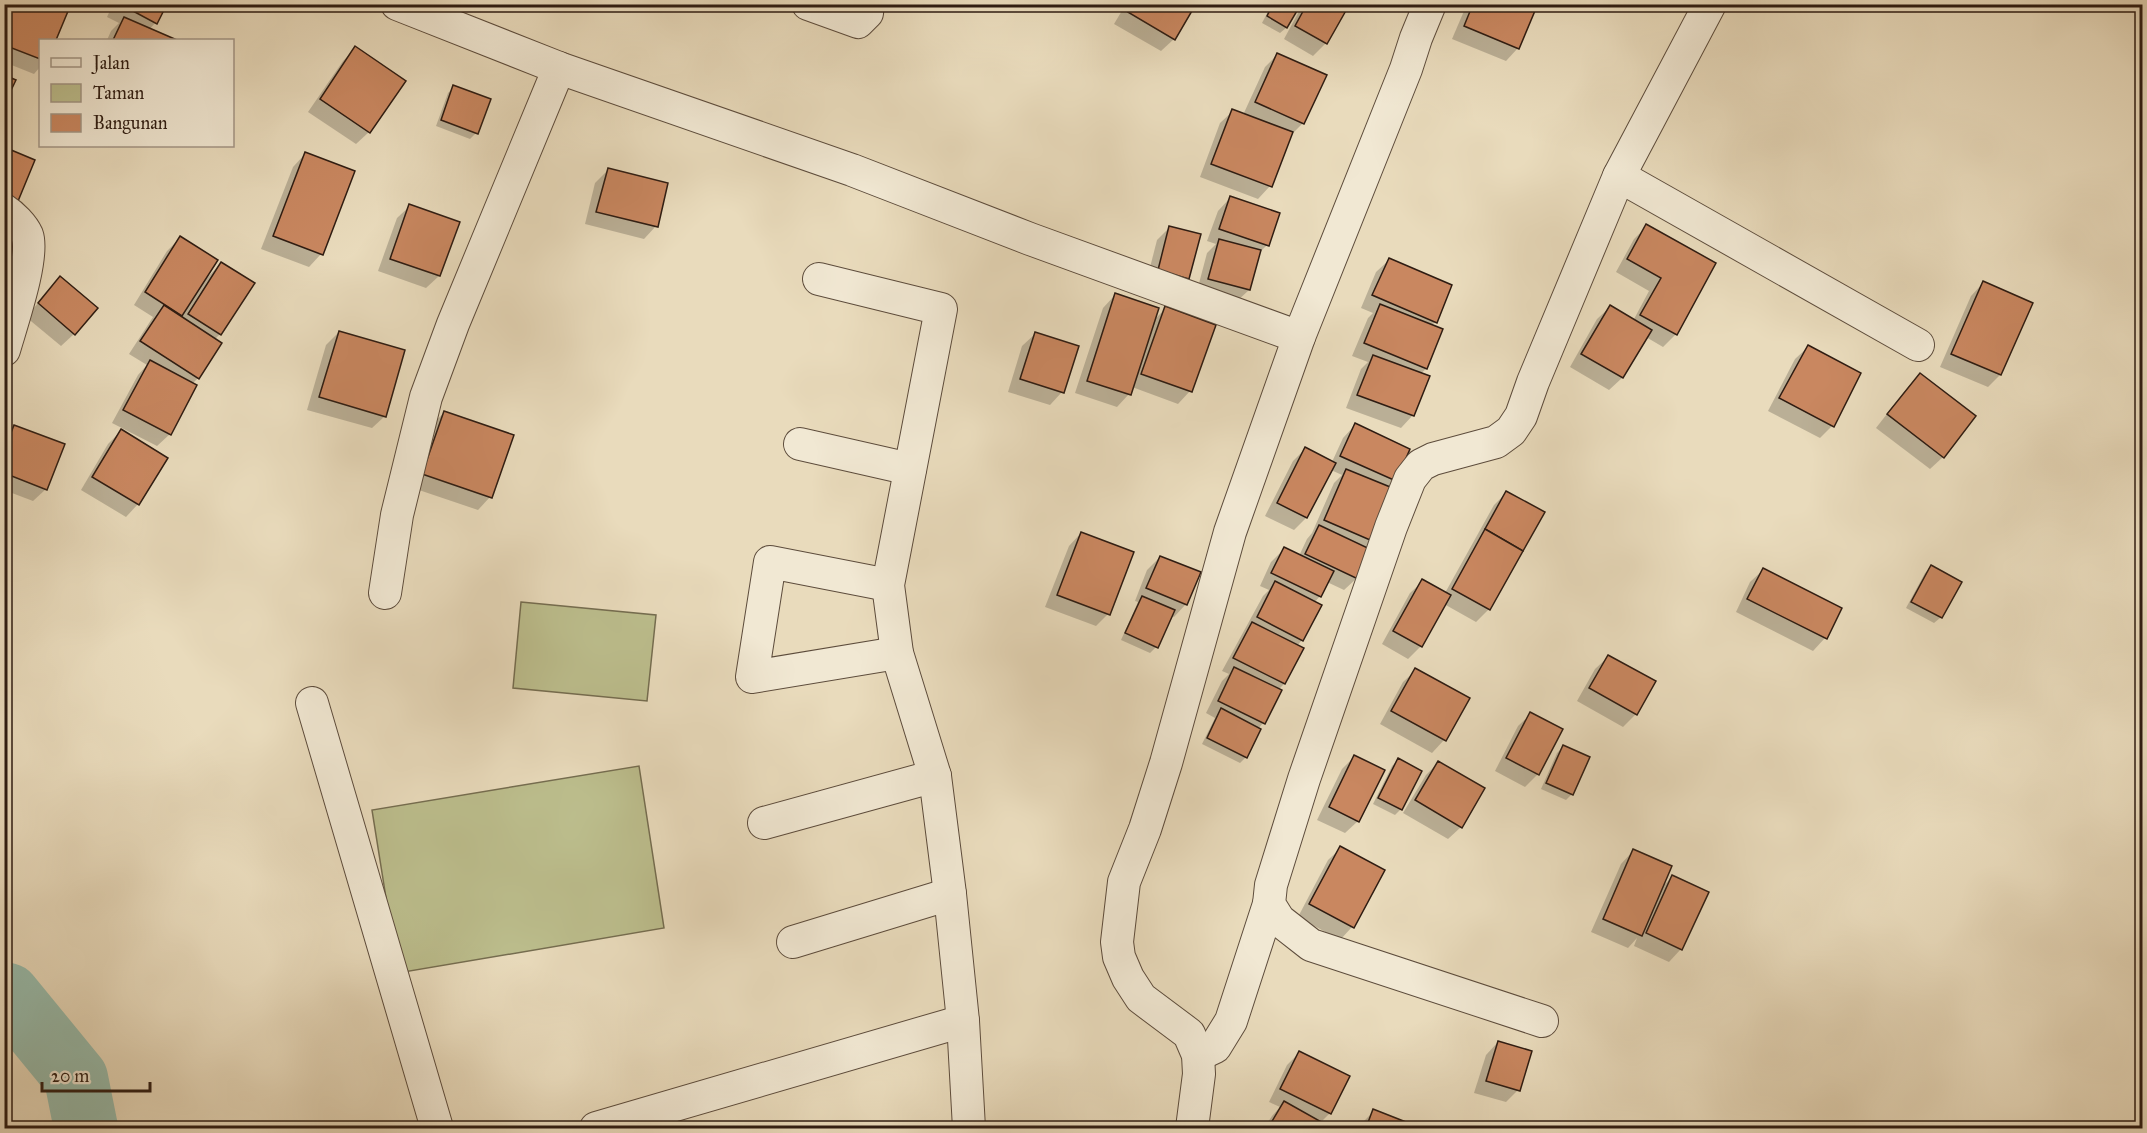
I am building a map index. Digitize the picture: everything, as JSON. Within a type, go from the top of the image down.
[{"type":"street","points":[[397,4],[559,68],[852,170],[1030,239],[1299,337]]},
{"type":"street","points":[[808,4],[858,22],[867,13],[868,4]]},
{"type":"street","points":[[1192,1128],[1199,1074],[1198,1055],[1189,1034],[1141,998],[1128,978],[1119,957],[1117,942],[1124,882],[1145,829],[1166,763],[1230,532],[1299,337],[1430,4]]},
{"type":"street","points":[[1198,1055],[1215,1047],[1231,1021],[1269,904],[1271,885],[1304,779],[1391,527],[1410,479],[1421,465],[1433,459],[1496,442],[1511,431],[1521,416],[1619,176],[1710,4]]},
{"type":"street","points":[[385,592],[397,514],[426,397],[453,324],[559,68]]},
{"type":"street","points":[[1619,176],[1918,345]]},
{"type":"street","points":[[4,210],[27,235],[28,260],[4,350]]},
{"type":"street","points":[[819,279],[941,309],[888,585],[897,653],[935,776],[963,1021],[969,1128]]},
{"type":"street","points":[[800,444],[910,469]]},
{"type":"street","points":[[888,585],[770,562],[752,677],[897,653]]},
{"type":"street","points":[[312,703],[437,1128]]},
{"type":"street","points":[[764,823],[935,776]]},
{"type":"street","points":[[793,942],[950,894]]},
{"type":"street","points":[[1269,904],[1280,920],[1311,945],[1542,1021]]},
{"type":"street","points":[[596,1128],[963,1021]]},
{"type":"green space","points":[[521,602],[656,615],[647,701],[513,688]]},
{"type":"green space","points":[[639,766],[664,928],[398,973],[372,810]]},
{"type":"building","points":[[13,4],[71,4],[56,39],[39,39],[39,59],[4,45],[4,26]]},
{"type":"building","points":[[120,4],[167,4],[157,24]]},
{"type":"building","points":[[1130,4],[1196,4],[1175,40],[1126,11]]},
{"type":"building","points":[[1273,4],[1301,4],[1287,28],[1267,16]]},
{"type":"building","points":[[1307,4],[1344,4],[1348,7],[1327,44],[1295,26]]},
{"type":"building","points":[[1473,4],[1537,6],[1519,49],[1464,26]]},
{"type":"building","points":[[124,17],[175,39],[113,39]]},
{"type":"building","points":[[355,46],[406,81],[370,133],[320,99]]},
{"type":"building","points":[[1277,53],[1327,75],[1304,124],[1255,102]]},
{"type":"building","points":[[4,75],[16,80],[4,105]]},
{"type":"building","points":[[453,85],[491,99],[478,134],[441,120]]},
{"type":"building","points":[[1232,109],[1293,132],[1272,187],[1211,164]]},
{"type":"building","points":[[4,147],[35,160],[16,206],[4,201]]},
{"type":"building","points":[[305,152],[355,171],[323,255],[273,236]]},
{"type":"building","points":[[608,168],[668,183],[658,227],[596,212]]},
{"type":"building","points":[[1230,196],[1280,213],[1269,246],[1219,229]]},
{"type":"building","points":[[409,204],[460,222],[440,276],[390,259]]},
{"type":"building","points":[[1646,224],[1716,263],[1677,335],[1640,315],[1661,278],[1627,259]]},
{"type":"building","points":[[1169,226],[1201,234],[1189,279],[1158,270]]},
{"type":"building","points":[[180,236],[218,260],[182,316],[145,292]]},
{"type":"building","points":[[1219,239],[1261,250],[1250,290],[1208,279]]},
{"type":"building","points":[[1389,258],[1452,285],[1437,323],[1372,295]]},
{"type":"building","points":[[221,262],[255,283],[221,335],[188,314]]},
{"type":"building","points":[[4,265],[14,270],[4,287]]},
{"type":"building","points":[[60,276],[98,308],[75,335],[38,303]]},
{"type":"building","points":[[1983,281],[2033,303],[2001,375],[1951,354]]},
{"type":"building","points":[[1115,293],[1159,308],[1131,395],[1087,381]]},
{"type":"building","points":[[1380,304],[1443,329],[1427,369],[1364,343]]},
{"type":"building","points":[[164,305],[222,343],[199,379],[140,341]]},
{"type":"building","points":[[1610,305],[1652,330],[1623,378],[1581,354]]},
{"type":"building","points":[[1165,306],[1216,325],[1192,392],[1141,374]]},
{"type":"building","points":[[339,331],[405,350],[386,417],[319,397]]},
{"type":"building","points":[[1035,332],[1079,346],[1064,393],[1020,379]]},
{"type":"building","points":[[1808,345],[1861,373],[1834,427],[1779,398]]},
{"type":"building","points":[[1373,355],[1430,376],[1414,416],[1357,395]]},
{"type":"building","points":[[150,360],[197,385],[171,435],[123,410]]},
{"type":"building","points":[[1920,373],[1976,416],[1944,458],[1887,414]]},
{"type":"building","points":[[444,411],[514,435],[492,498],[422,474]]},
{"type":"building","points":[[1355,423],[1410,449],[1396,481],[1340,456]]},
{"type":"building","points":[[14,425],[65,444],[47,490],[4,473],[4,451]]},
{"type":"building","points":[[121,429],[168,458],[139,505],[92,477]]},
{"type":"building","points":[[1305,447],[1336,463],[1307,518],[1277,503]]},
{"type":"building","points":[[1346,469],[1400,491],[1377,543],[1324,520]]},
{"type":"building","points":[[1506,491],[1545,512],[1523,551],[1485,529]]},
{"type":"building","points":[[1319,525],[1372,550],[1358,579],[1305,554]]},
{"type":"building","points":[[1485,529],[1523,551],[1490,610],[1452,589]]},
{"type":"building","points":[[1081,532],[1134,552],[1110,615],[1057,595]]},
{"type":"building","points":[[1284,547],[1334,571],[1321,597],[1271,573]]},
{"type":"building","points":[[1160,556],[1201,572],[1187,605],[1146,588]]},
{"type":"building","points":[[1931,565],[1962,582],[1942,618],[1911,602]]},
{"type":"building","points":[[1763,568],[1842,608],[1827,639],[1747,599]]},
{"type":"building","points":[[1422,579],[1451,595],[1422,647],[1393,631]]},
{"type":"building","points":[[1275,581],[1322,605],[1303,641],[1257,617]]},
{"type":"building","points":[[1142,596],[1175,610],[1158,648],[1125,633]]},
{"type":"building","points":[[1252,622],[1304,648],[1285,684],[1233,658]]},
{"type":"building","points":[[1608,655],[1656,681],[1637,715],[1589,688]]},
{"type":"building","points":[[1234,667],[1282,690],[1265,724],[1218,701]]},
{"type":"building","points":[[1415,668],[1470,698],[1446,741],[1391,711]]},
{"type":"building","points":[[1221,708],[1261,729],[1247,758],[1207,738]]},
{"type":"building","points":[[1530,712],[1563,729],[1539,775],[1506,758]]},
{"type":"building","points":[[1563,745],[1590,757],[1573,795],[1546,783]]},
{"type":"building","points":[[1354,755],[1385,770],[1359,822],[1329,807]]},
{"type":"building","points":[[1398,758],[1422,771],[1402,810],[1378,798]]},
{"type":"building","points":[[1438,761],[1485,788],[1462,828],[1415,800]]},
{"type":"building","points":[[1340,846],[1385,870],[1354,928],[1309,904]]},
{"type":"building","points":[[1633,849],[1672,866],[1642,936],[1603,919]]},
{"type":"building","points":[[1672,875],[1709,892],[1682,950],[1646,933]]},
{"type":"building","points":[[1498,1041],[1532,1051],[1520,1091],[1486,1081]]},
{"type":"building","points":[[1299,1051],[1350,1076],[1331,1114],[1280,1089]]},
{"type":"building","points":[[1284,1101],[1325,1124],[1323,1128],[1268,1128]]},
{"type":"building","points":[[1373,1109],[1411,1124],[1409,1128],[1366,1128]]},
{"type":"waterway","points":[[4,994],[8,995],[76,1078],[86,1128]]}]
